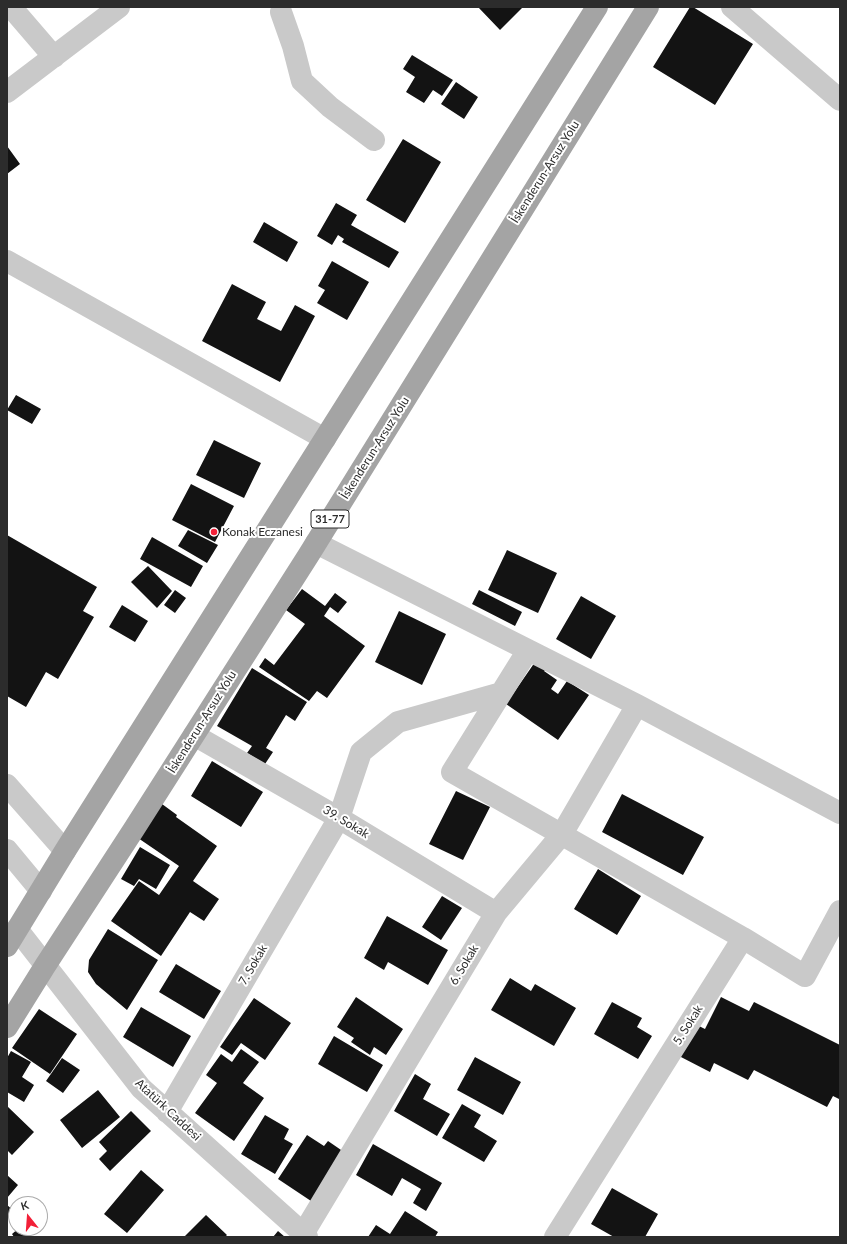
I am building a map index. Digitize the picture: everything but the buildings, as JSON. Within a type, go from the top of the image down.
[{"type":"main road","points":[[12,938],[65,851],[598,7]]},
{"type":"main road","name":"İskenderun-Arsuz Yolu","points":[[7,1028],[45,966],[316,543],[648,7]]},
{"type":"street","points":[[11,7],[54,57]]},
{"type":"street","points":[[7,92],[119,7]]},
{"type":"street","points":[[732,7],[840,100]]},
{"type":"street","points":[[282,9],[302,81],[330,107],[374,140]]},
{"type":"street","points":[[7,261],[325,439]]},
{"type":"street","points":[[316,543],[637,705],[840,813]]},
{"type":"street","points":[[528,650],[452,772],[743,938],[805,976],[840,911]]},
{"type":"street","name":"7. Sokak","points":[[167,1112],[339,818],[361,752],[398,722],[501,693]]},
{"type":"street","name":"6. Sokak","points":[[305,1236],[496,913],[562,834],[637,705]]},
{"type":"street","name":"39. Sokak","points":[[194,735],[339,818],[496,913]]},
{"type":"street","points":[[7,785],[65,851]]},
{"type":"street","points":[[7,850],[41,891]]},
{"type":"street","name":"Atatürk Caddesi","points":[[12,938],[45,966],[141,1088],[237,1173],[305,1236]]},
{"type":"street","name":"5. Sokak","points":[[555,1237],[743,938]]},
{"type":"place","name":"Konak Eczanesi","points":[[214,532]]}]
